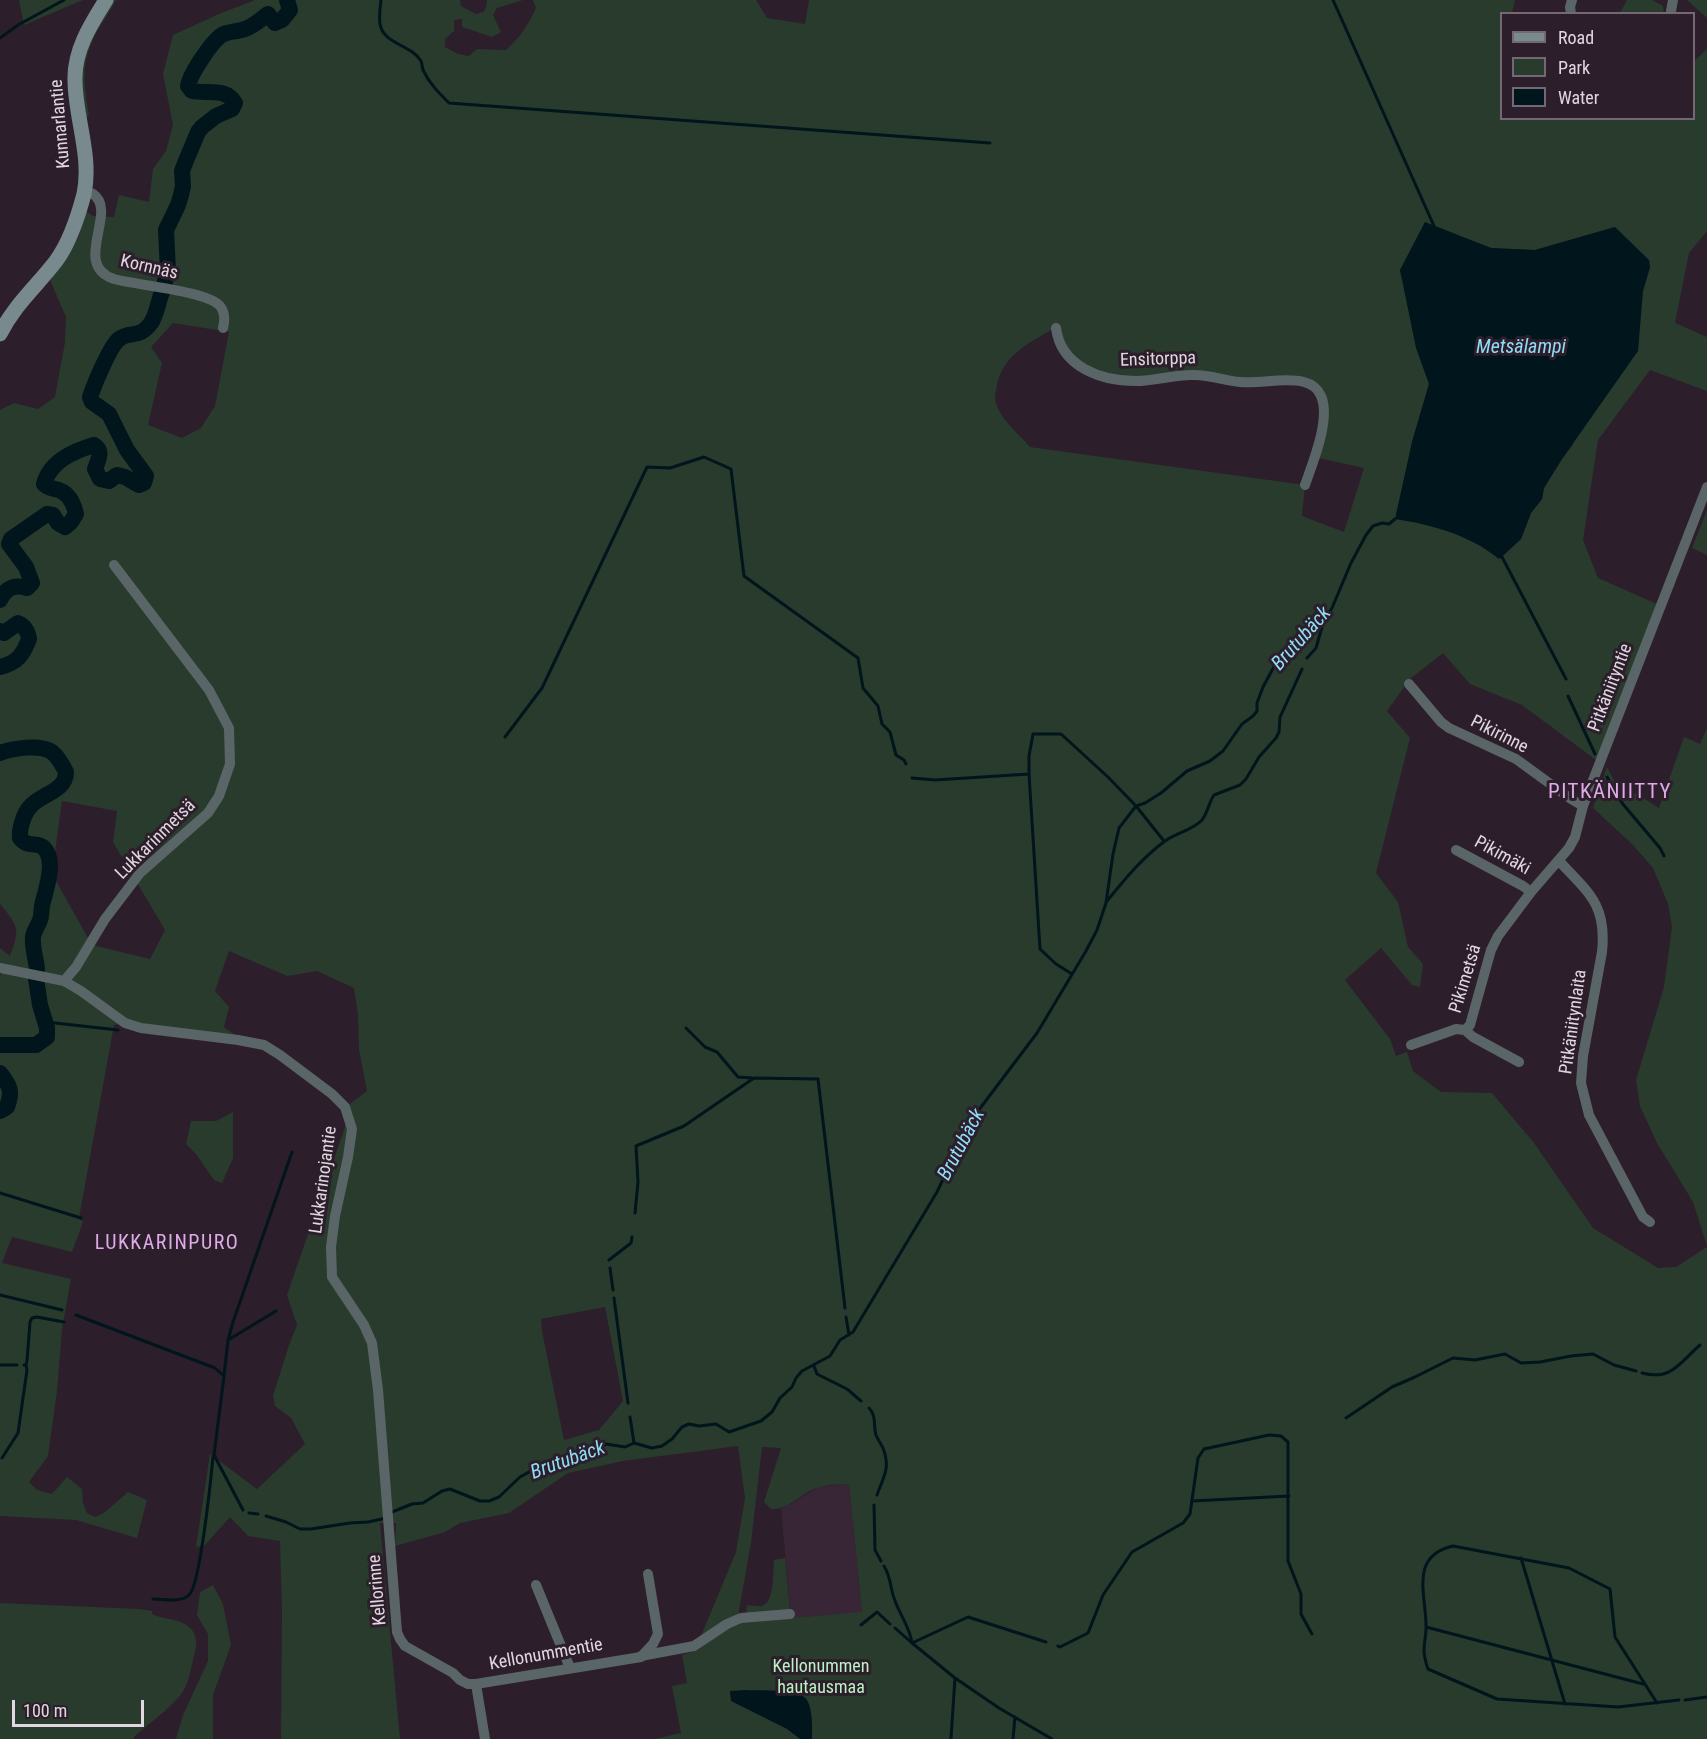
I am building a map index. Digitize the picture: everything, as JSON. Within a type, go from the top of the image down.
[{"type":"main road","name":"Kunnarlantie","points":[[0,334],[9,315],[57,260],[73,231],[84,191],[86,163],[75,80],[77,58],[88,30],[106,0]]},
{"type":"street","name":"Kornnäs","points":[[84,191],[94,194],[99,200],[101,209],[95,260],[99,269],[112,278],[214,300],[222,308],[225,319],[224,328]]},
{"type":"street","name":"Ensitorppa","points":[[1056,328],[1063,348],[1070,357],[1082,369],[1097,375],[1137,381],[1194,374],[1242,382],[1296,381],[1310,384],[1318,391],[1323,402],[1324,416],[1319,441],[1305,485]]},
{"type":"street","name":"Pitkäniityntie","points":[[1531,892],[1559,861],[1575,837],[1583,806],[1707,487]]},
{"type":"street","name":"Lukkarinmetsä","points":[[64,981],[76,967],[105,919],[140,873],[208,813],[219,796],[231,764],[229,728],[209,690],[114,565]]},
{"type":"street","name":"Pikirinne","points":[[1409,684],[1441,722],[1449,728],[1516,759],[1571,800],[1583,806]]},
{"type":"street","name":"Pikimäki","points":[[1456,850],[1531,892]]},
{"type":"street","name":"Pitkäniitynlaita","points":[[1559,861],[1585,888],[1603,920],[1602,952],[1583,1056],[1581,1083],[1584,1096],[1589,1115],[1643,1217],[1650,1222]]},
{"type":"street","name":"Pikimetsä","points":[[1411,1045],[1456,1029],[1465,1030],[1470,1025],[1491,950],[1506,924],[1531,892]]},
{"type":"street","name":"Lukkarinojantie","points":[[0,968],[64,981],[125,1023],[141,1028],[264,1045],[332,1094],[345,1107],[352,1129],[335,1216],[331,1247],[332,1277],[364,1325],[372,1343],[388,1521]]},
{"type":"street","points":[[1465,1030],[1473,1037],[1519,1062]]},
{"type":"street","name":"Kellorinne","points":[[388,1521],[397,1632],[400,1639],[405,1646],[453,1673],[460,1680],[468,1684],[476,1684]]},
{"type":"street","points":[[641,1656],[653,1644],[658,1634],[648,1574]]},
{"type":"street","points":[[536,1585],[570,1668]]},
{"type":"street","name":"Kellonummentie","points":[[485,1739],[476,1684],[694,1646],[727,1624],[741,1618],[790,1614]]},
{"type":"shaded area","points":[[849,1484],[862,1613],[791,1618],[781,1508],[818,1487]]},
{"type":"green space","points":[[19,0],[83,0],[24,25]]},
{"type":"green space","points":[[112,0],[116,0],[96,33],[85,64],[89,116],[86,117],[80,68],[90,35]]},
{"type":"green space","name":"Kellonummen hautausmaa","points":[[255,0],[460,0],[461,6],[476,14],[484,12],[487,0],[523,0],[497,8],[493,15],[501,32],[492,37],[462,27],[462,19],[454,20],[454,31],[445,39],[445,47],[458,54],[469,56],[477,49],[506,50],[520,36],[530,21],[536,8],[533,0],[756,0],[767,18],[805,24],[809,0],[1515,0],[1512,12],[1500,12],[1500,120],[1695,120],[1695,60],[1707,49],[1707,231],[1689,253],[1675,323],[1707,337],[1707,391],[1650,370],[1598,440],[1583,540],[1598,578],[1657,604],[1596,760],[1522,705],[1470,684],[1443,653],[1410,679],[1387,711],[1410,738],[1376,873],[1398,902],[1408,947],[1423,964],[1420,987],[1412,985],[1381,948],[1345,980],[1390,1039],[1396,1056],[1407,1052],[1413,1071],[1441,1092],[1492,1093],[1534,1143],[1593,1228],[1658,1268],[1676,1267],[1707,1247],[1707,1739],[654,1739],[681,1733],[672,1686],[687,1683],[682,1655],[698,1650],[730,1627],[744,1622],[862,1612],[849,1484],[820,1487],[785,1507],[771,1509],[764,1502],[781,1448],[762,1447],[751,1543],[738,1616],[701,1636],[736,1552],[745,1498],[738,1446],[623,1461],[568,1473],[509,1513],[460,1523],[445,1532],[395,1546],[396,1523],[380,1523],[400,1739],[281,1739],[280,1541],[248,1536],[230,1517],[205,1545],[196,1547],[210,1454],[257,1489],[305,1444],[291,1418],[275,1406],[273,1396],[297,1325],[287,1295],[345,1127],[347,1106],[367,1091],[359,1049],[358,1014],[354,988],[317,971],[287,976],[229,951],[215,991],[229,1007],[224,1027],[238,1037],[125,1023],[114,1025],[79,1218],[83,1222],[72,1252],[12,1237],[2,1263],[71,1279],[62,1329],[57,1391],[48,1456],[29,1482],[37,1490],[52,1494],[67,1477],[82,1489],[83,1503],[87,1513],[95,1517],[104,1513],[128,1492],[147,1500],[137,1538],[76,1520],[0,1516],[0,976],[5,967],[0,963],[0,948],[10,956],[16,929],[0,904],[0,410],[14,403],[38,409],[55,397],[65,342],[66,317],[50,280],[78,238],[86,211],[93,216],[114,217],[119,195],[149,202],[153,169],[166,151],[173,125],[163,74],[173,35]],"holes":[[[1425,223],[1491,248],[1535,250],[1615,227],[1650,267],[1643,291],[1572,446],[1544,488],[1542,499],[1531,513],[1521,539],[1500,559],[1456,534],[1396,518],[1412,442],[1429,384],[1400,270]],[[173,323],[229,332],[215,406],[201,428],[182,438],[148,425],[162,363],[151,347]],[[1055,328],[1082,369],[1149,380],[1227,380],[1314,386],[1324,415],[1314,457],[1364,468],[1344,532],[1302,516],[1305,485],[1030,447],[998,409],[995,394],[1000,374],[1012,357],[1019,350]],[[62,801],[117,811],[113,842],[165,930],[150,959],[92,945],[52,874]],[[605,1307],[623,1401],[599,1430],[564,1440],[541,1319]]]},
{"type":"green space","points":[[1627,0],[1652,0],[1663,6],[1664,12],[1621,12]]},
{"type":"green space","points":[[1687,0],[1707,0],[1707,18]]},
{"type":"green space","points":[[1707,510],[1707,555],[1692,548]]},
{"type":"green space","points":[[1707,728],[1707,1246],[1693,1202],[1657,1143],[1640,1106],[1636,1080],[1664,987],[1672,927],[1668,904],[1653,868],[1633,845],[1593,808],[1607,767],[1624,799],[1635,793],[1659,808],[1684,737],[1700,744]]},
{"type":"green space","points":[[233,1112],[233,1158],[222,1183],[214,1180],[186,1144],[191,1121],[216,1121]]},
{"type":"green space","points":[[785,1558],[790,1610],[746,1615],[747,1605],[762,1606],[769,1599],[774,1560]]},
{"type":"green space","points":[[213,1585],[223,1604],[231,1645],[213,1695],[213,1739],[176,1739],[183,1715],[208,1661],[208,1634],[197,1615],[200,1592]]},
{"type":"green space","points":[[0,1603],[139,1609],[152,1611],[152,1614],[187,1625],[194,1632],[196,1644],[186,1685],[176,1701],[134,1739],[0,1739]]},
{"type":"water","name":"Metsälampi","points":[[1425,222],[1491,248],[1535,250],[1615,227],[1649,260],[1650,267],[1643,291],[1638,351],[1562,459],[1544,488],[1542,499],[1531,513],[1521,539],[1499,559],[1456,534],[1395,519],[1412,442],[1429,384],[1416,348],[1400,270]]},
{"type":"water","points":[[770,1690],[803,1696],[810,1709],[812,1739],[800,1739],[787,1729],[731,1701],[730,1691]]},
{"type":"waterway","points":[[0,38],[18,25],[64,0]]},
{"type":"waterway","points":[[164,285],[168,271],[166,230],[181,195],[182,171],[185,163],[202,127],[216,116],[232,109],[235,103],[221,93],[192,91],[188,86],[193,74],[218,38],[227,33],[248,28],[268,14],[275,23],[282,20],[290,10],[287,0]]},
{"type":"waterway","points":[[381,0],[382,31],[417,56],[428,79],[449,103],[990,143]]},
{"type":"waterway","points":[[1333,0],[1434,226]]},
{"type":"waterway","points":[[0,600],[11,588],[18,586],[27,588],[32,583],[26,567],[9,544],[11,539],[47,514],[53,515],[58,523],[65,527],[76,514],[66,494],[44,484],[57,463],[79,450],[94,445],[100,453],[95,469],[100,479],[109,481],[117,475],[139,485],[144,483],[146,476],[127,450],[109,414],[92,402],[90,397],[115,343],[123,336],[142,331],[151,323],[162,292]]},
{"type":"waterway","points":[[505,737],[542,688],[647,467],[670,468],[704,457],[731,469],[744,576],[858,658],[863,688],[878,706],[882,724],[890,732],[896,755],[906,764]]},
{"type":"waterway","name":"Brutubäck","points":[[392,1512],[412,1504],[423,1503],[442,1491],[450,1489],[480,1501],[489,1501],[499,1497],[520,1477],[529,1472],[559,1461],[572,1459],[582,1452],[596,1451],[606,1444],[625,1447],[634,1443],[652,1448],[662,1446],[672,1439],[682,1427],[689,1424],[699,1426],[716,1424],[729,1432],[761,1421],[772,1412],[780,1398],[792,1387],[802,1371],[830,1356],[840,1340],[853,1332],[937,1192],[972,1119],[1037,1033],[1086,951],[1097,930],[1106,903],[1119,828],[1136,806],[1161,793],[1187,771],[1210,761],[1223,751],[1242,724],[1257,711],[1257,703],[1263,687],[1277,661],[1290,644],[1325,618],[1332,608],[1366,535],[1373,526],[1382,523],[1389,524],[1395,519]]},
{"type":"waterway","points":[[1502,557],[1566,679]]},
{"type":"waterway","points":[[1307,658],[1316,648],[1324,620]]},
{"type":"waterway","points":[[0,631],[4,633],[18,623],[26,630],[29,639],[19,658],[0,667]]},
{"type":"waterway","points":[[1107,901],[1149,854],[1169,838],[1202,820],[1214,795],[1240,785],[1246,779],[1259,757],[1276,738],[1279,732],[1280,717],[1302,669]]},
{"type":"waterway","points":[[1568,696],[1595,754]]},
{"type":"waterway","points":[[1029,774],[1033,734],[1061,734],[1136,806],[1164,841]]},
{"type":"waterway","points":[[0,753],[26,748],[41,748],[52,752],[66,772],[62,784],[34,803],[28,810],[20,830],[20,838],[27,843],[44,848],[50,861],[41,916],[33,937],[37,969]]},
{"type":"waterway","points":[[912,778],[935,780],[1029,774],[1040,949],[1056,964],[1072,974]]},
{"type":"waterway","points":[[1607,777],[1622,803],[1660,848],[1664,856]]},
{"type":"waterway","points":[[0,1045],[36,1045],[47,1037],[36,979]]},
{"type":"waterway","points":[[46,1022],[118,1030]]},
{"type":"waterway","points":[[686,1028],[705,1047],[717,1052],[738,1077],[752,1078]]},
{"type":"waterway","points":[[0,1073],[10,1093],[7,1107],[0,1111]]},
{"type":"waterway","points":[[635,1213],[638,1182],[636,1146],[684,1126],[754,1078],[818,1079],[845,1308]]},
{"type":"waterway","points":[[228,1340],[292,1152]]},
{"type":"waterway","points":[[0,1193],[81,1218]]},
{"type":"waterway","points":[[609,1260],[631,1243],[632,1237]]},
{"type":"waterway","points":[[610,1268],[613,1290]]},
{"type":"waterway","name":"Brutubäck","points":[[0,1295],[62,1310]]},
{"type":"waterway","points":[[614,1298],[628,1403]]},
{"type":"waterway","points":[[224,1376],[228,1340],[276,1311]]},
{"type":"waterway","name":"Brutubäck","points":[[76,1315],[215,1368],[224,1376],[214,1455],[243,1510]]},
{"type":"waterway","points":[[846,1317],[849,1335]]},
{"type":"waterway","name":"Brutubäck","points":[[24,1365],[27,1361],[32,1318],[64,1322]]},
{"type":"waterway","points":[[1642,1373],[1652,1375],[1668,1372],[1700,1345]]},
{"type":"waterway","points":[[1346,1418],[1392,1387],[1453,1358],[1475,1360],[1505,1354],[1521,1363],[1593,1354],[1614,1365],[1636,1371]]},
{"type":"waterway","name":"Brutubäck","points":[[0,1365],[17,1365]]},
{"type":"waterway","points":[[2,1458],[18,1433],[26,1365]]},
{"type":"waterway","points":[[814,1366],[817,1374],[847,1389],[861,1401]]},
{"type":"waterway","points":[[869,1408],[873,1414],[876,1435],[883,1448],[886,1462],[885,1473],[877,1495]]},
{"type":"waterway","points":[[630,1417],[634,1443]]},
{"type":"waterway","points":[[1058,1646],[1088,1633],[1103,1595],[1132,1552],[1183,1523],[1190,1514],[1198,1458],[1204,1449],[1269,1435],[1281,1436],[1288,1442],[1288,1561],[1301,1594],[1301,1614],[1312,1634]]},
{"type":"waterway","points":[[153,1599],[182,1599],[189,1595],[193,1587],[204,1530],[213,1457]]},
{"type":"waterway","points":[[1192,1501],[1289,1496]]},
{"type":"waterway","points":[[874,1505],[875,1550],[881,1561]]},
{"type":"waterway","name":"Brutubäck","points":[[249,1513],[258,1514]]},
{"type":"waterway","name":"Brutubäck","points":[[266,1516],[300,1529],[382,1519]]},
{"type":"waterway","points":[[1657,1703],[1615,1637],[1610,1589],[1569,1568],[1453,1546],[1439,1551],[1430,1559],[1423,1579],[1426,1616],[1424,1653],[1428,1669],[1497,1699],[1618,1707],[1679,1700]]},
{"type":"waterway","points":[[1521,1558],[1565,1704]]},
{"type":"waterway","points":[[884,1566],[912,1643],[955,1678],[999,1708],[1052,1739]]},
{"type":"waterway","points":[[861,1625],[877,1612],[890,1624]]},
{"type":"waterway","points":[[895,1628],[912,1643],[968,1617],[1046,1642]]},
{"type":"waterway","points":[[1426,1627],[1643,1684]]},
{"type":"waterway","points":[[951,1738],[955,1678]]},
{"type":"waterway","points":[[1685,1700],[1707,1697]]},
{"type":"waterway","points":[[1013,1739],[1015,1717]]},
{"type":"district","name":"PITKÄNIITTY","points":[[1610,793]]},
{"type":"district","name":"LUKKARINPURO","points":[[167,1244]]}]
